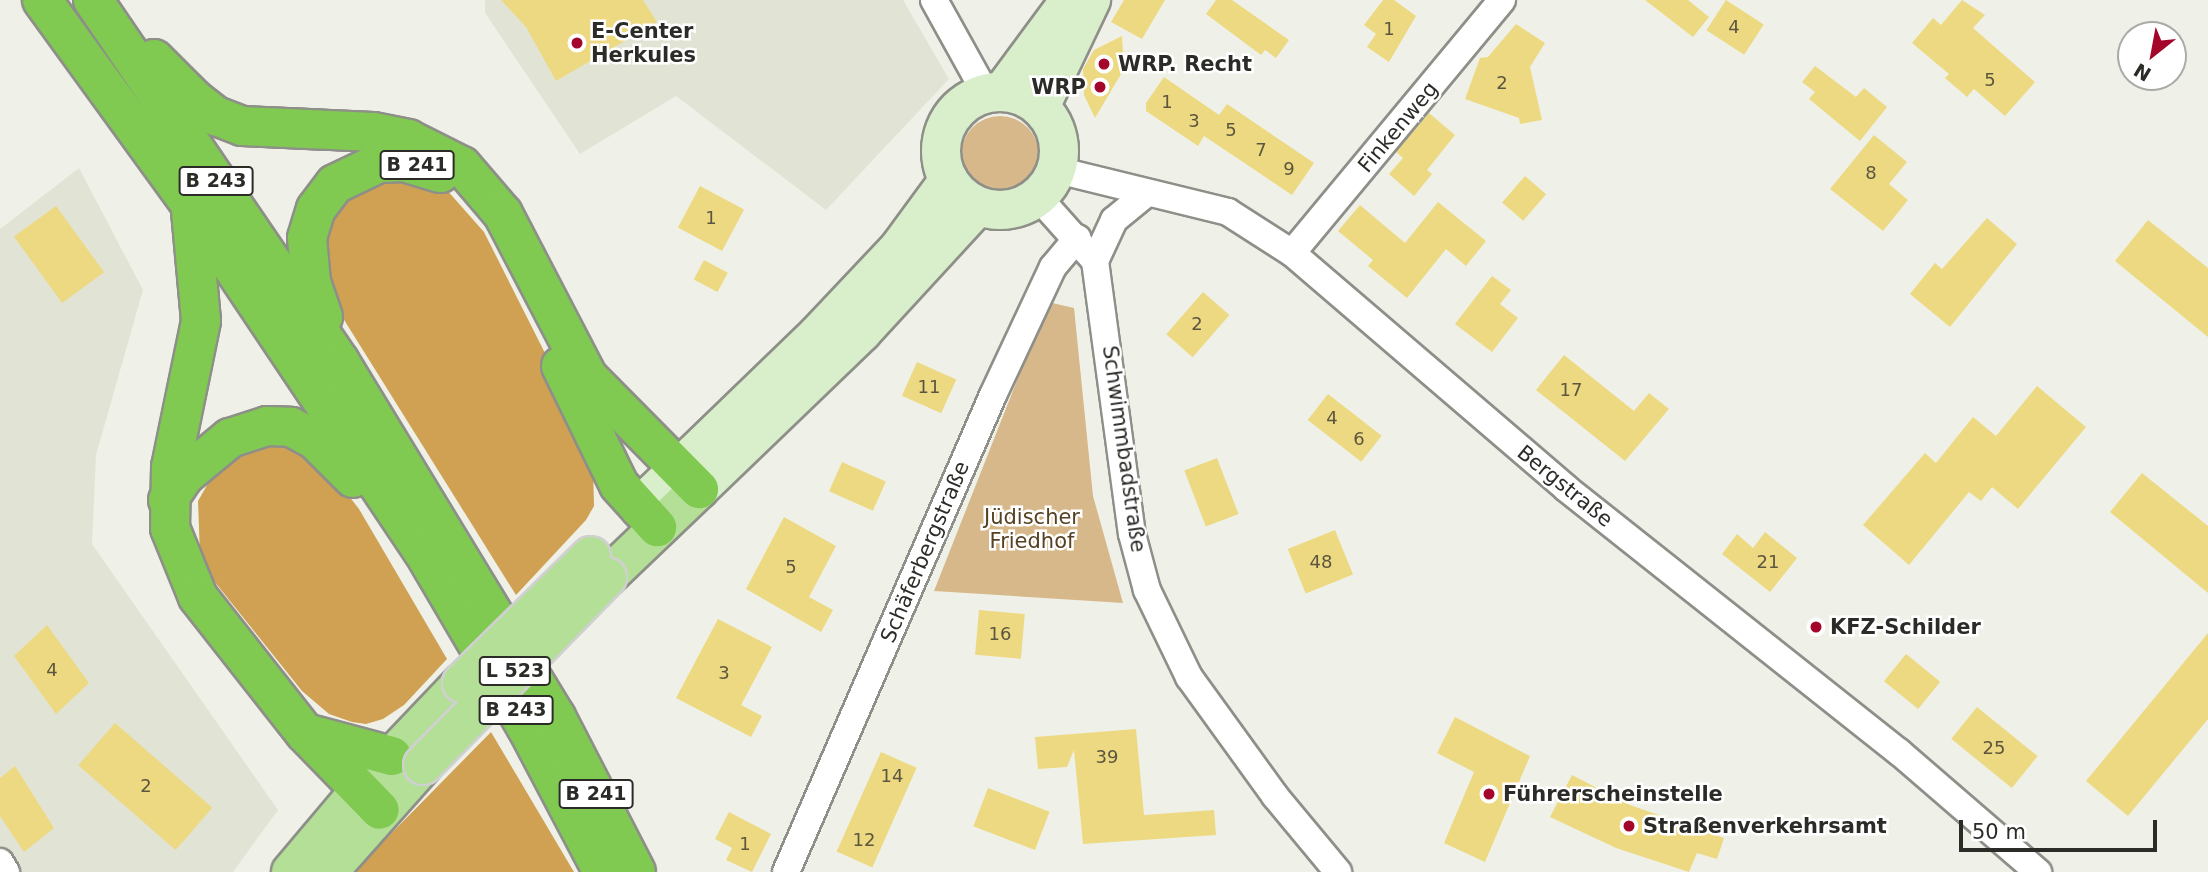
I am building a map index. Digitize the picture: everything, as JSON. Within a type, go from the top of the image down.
[{"type":"highway","name":"B 243","points":[[42,0],[191,205],[423,551],[527,728],[603,872]]},
{"type":"highway","name":"B 243","points":[[94,0],[340,362]]},
{"type":"highway","points":[[94,0],[216,116],[242,126],[279,131],[373,132],[408,139],[462,166],[503,214],[588,377],[690,478]]},
{"type":"highway","name":"B 241","points":[[636,872],[556,717],[340,362],[311,282],[306,254],[316,209],[335,184],[379,163],[429,168],[453,180],[491,222],[619,485],[648,517]]},
{"type":"highway","points":[[191,205],[201,321],[167,500],[170,528],[198,597],[305,733],[370,800]]},
{"type":"highway","points":[[167,500],[184,476],[229,438],[267,426],[291,428],[314,439],[423,551]]},
{"type":"highway","points":[[305,733],[407,753]]},
{"type":"main road","points":[[994,93],[1022,96],[1040,107],[1058,136],[1047,183],[1009,210],[978,206],[949,180],[942,150],[950,121],[959,109],[994,93],[1069,0]]},
{"type":"main road","points":[[1040,107],[1091,0]]},
{"type":"main road","points":[[690,478],[817,335],[899,248],[949,180]]},
{"type":"main road","points":[[328,872],[370,800],[407,753],[690,478],[862,332],[978,206]]},
{"type":"main road","points":[[291,872],[370,800]]},
{"type":"street","points":[[934,0],[994,93]]},
{"type":"street","name":"Finkenweg","points":[[1292,253],[1502,0]]},
{"type":"street","name":"Bergstraße","points":[[1047,183],[1147,193],[1228,212],[1292,253],[1567,489],[1899,752],[2038,872]]},
{"type":"street","name":"Schwimmbadstraße","points":[[1047,183],[1077,238],[1094,261],[1132,534],[1147,590],[1189,677],[1275,796],[1338,872]]},
{"type":"street","points":[[1094,261],[1114,220],[1147,193]]},
{"type":"street","name":"Schäferbergstraße","points":[[786,872],[993,395],[1053,267],[1077,238]]},
{"type":"street","points":[[0,862],[6,872]]},
{"type":"shaded area","points":[[485,0],[903,0],[949,79],[826,210],[676,96],[580,154],[485,13]]},
{"type":"shaded area","points":[[79,168],[143,290],[96,455],[92,544],[278,810],[233,872],[0,872],[0,229]]},
{"type":"shaded area","points":[[383,176],[446,189],[484,232],[550,363],[593,467],[594,506],[586,520],[516,595],[326,291],[322,239],[345,194]]},
{"type":"shaded area","points":[[288,445],[324,464],[359,509],[447,659],[404,705],[383,719],[366,724],[352,722],[329,714],[302,691],[214,581],[200,555],[198,501],[210,480],[230,455],[255,447]]},
{"type":"shaded area","points":[[491,732],[574,872],[355,872],[372,853]]},
{"type":"green space","points":[[1000,116],[1015,119],[1028,127],[1036,140],[1039,155],[1036,170],[1028,183],[1015,191],[1000,194],[985,191],[972,183],[964,170],[961,155],[964,140],[972,127],[985,119]]},
{"type":"green space","name":"Jüdischer Friedhof","points":[[1048,302],[1074,308],[1093,496],[1123,603],[934,591]]},
{"type":"building","name":"E-Center Herkules","points":[[501,0],[643,0],[657,22],[556,81],[526,27]]},
{"type":"building","points":[[1124,0],[1165,0],[1142,39],[1111,22]]},
{"type":"building","points":[[1216,0],[1232,0],[1289,40],[1276,58],[1265,50],[1261,55],[1206,14]]},
{"type":"building","points":[[1383,0],[1394,0],[1416,16],[1389,62],[1367,47],[1376,34],[1364,25]]},
{"type":"building","points":[[1645,0],[1688,0],[1709,17],[1693,37]]},
{"type":"building","points":[[1726,0],[1764,25],[1744,55],[1706,30]]},
{"type":"building","points":[[1962,0],[1985,15],[1973,28],[2035,82],[2005,116],[1974,89],[1967,97],[1945,78],[1949,74],[1912,43],[1933,18],[1941,25]]},
{"type":"building","points":[[1516,24],[1545,43],[1530,67],[1542,120],[1520,124],[1519,118],[1465,99],[1480,58],[1488,57]]},
{"type":"building","points":[[1122,36],[1124,69],[1095,118],[1084,95],[1083,69],[1094,50]]},
{"type":"building","points":[[1815,66],[1856,97],[1864,88],[1887,107],[1860,141],[1809,99],[1815,92],[1802,82]]},
{"type":"building","points":[[1164,77],[1219,115],[1227,104],[1314,163],[1292,195],[1204,136],[1198,146],[1146,111],[1146,103]]},
{"type":"building","points":[[1429,113],[1455,135],[1427,170],[1432,174],[1414,196],[1389,174],[1403,158],[1396,152]]},
{"type":"building","points":[[1874,135],[1907,162],[1889,184],[1908,200],[1883,231],[1830,189]]},
{"type":"building","points":[[1525,176],[1546,194],[1523,221],[1502,202]]},
{"type":"building","points":[[700,186],[744,209],[722,251],[678,227]]},
{"type":"building","points":[[1438,202],[1486,241],[1466,266],[1446,249],[1407,298],[1368,266],[1373,260],[1338,231],[1360,205],[1405,243]]},
{"type":"building","points":[[56,206],[104,272],[62,303],[14,237]]},
{"type":"building","points":[[1987,218],[2017,244],[1950,327],[1910,294],[1935,263],[1942,269]]},
{"type":"building","points":[[2148,220],[2208,268],[2208,337],[2115,261]]},
{"type":"building","points":[[704,260],[728,273],[718,292],[694,279]]},
{"type":"building","points":[[1492,276],[1511,290],[1500,304],[1518,318],[1492,352],[1455,324]]},
{"type":"building","points":[[1203,292],[1229,315],[1193,357],[1166,334]]},
{"type":"building","points":[[1564,355],[1634,411],[1649,393],[1669,409],[1625,461],[1536,390]]},
{"type":"building","points":[[917,362],[956,379],[941,413],[902,396]]},
{"type":"building","points":[[2037,386],[2086,427],[2018,509],[1992,487],[1981,501],[1969,492],[1909,565],[1863,525],[1925,453],[1936,463],[1973,417],[1996,436]]},
{"type":"building","points":[[1328,394],[1382,436],[1361,462],[1308,420]]},
{"type":"building","points":[[1217,458],[1239,514],[1206,527],[1184,471]]},
{"type":"building","points":[[842,462],[886,482],[873,511],[829,491]]},
{"type":"building","points":[[2142,473],[2208,526],[2208,593],[2110,512]]},
{"type":"building","points":[[784,517],[836,546],[809,597],[833,610],[821,632],[746,589]]},
{"type":"building","points":[[1335,530],[1353,575],[1306,594],[1288,549]]},
{"type":"building","points":[[1765,532],[1797,558],[1770,592],[1722,554],[1737,534],[1753,548]]},
{"type":"building","points":[[979,610],[1025,614],[1021,659],[975,655]]},
{"type":"building","points":[[718,619],[772,647],[741,705],[762,716],[751,737],[676,698]]},
{"type":"building","points":[[47,625],[89,683],[56,714],[14,656]]},
{"type":"building","points":[[2208,633],[2208,719],[2128,816],[2086,781]]},
{"type":"building","points":[[1906,654],[1940,682],[1918,709],[1884,681]]},
{"type":"building","points":[[1977,707],[2038,756],[2012,788],[1951,739]]},
{"type":"building","name":"Führerscheinstelle","points":[[1455,717],[1530,756],[1485,862],[1444,843],[1474,772],[1437,753]]},
{"type":"building","points":[[115,723],[212,808],[176,850],[78,765]]},
{"type":"building","points":[[1136,729],[1144,815],[1214,810],[1216,835],[1083,844],[1074,750],[1067,767],[1038,769],[1035,737]]},
{"type":"building","points":[[881,752],[917,768],[872,867],[837,852]]},
{"type":"building","points":[[15,766],[54,828],[24,852],[0,816],[0,778]]},
{"type":"building","name":"Straßenverkehrsamt","points":[[1572,775],[1630,805],[1724,838],[1717,859],[1697,853],[1689,872],[1616,848],[1550,817]]},
{"type":"building","points":[[988,788],[1050,812],[1035,850],[973,826]]},
{"type":"building","points":[[729,812],[771,834],[752,872],[726,860],[732,848],[715,839]]},
{"type":"place","name":"E-Center Herkules","points":[[577,43]]},
{"type":"place","name":"WRP. Recht","points":[[1104,64]]},
{"type":"place","name":"WRP","points":[[1100,87]]},
{"type":"place","name":"KFZ-Schilder","points":[[1816,627]]},
{"type":"place","name":"Führerscheinstelle","points":[[1489,794]]},
{"type":"place","name":"Straßenverkehrsamt","points":[[1629,826]]}]
